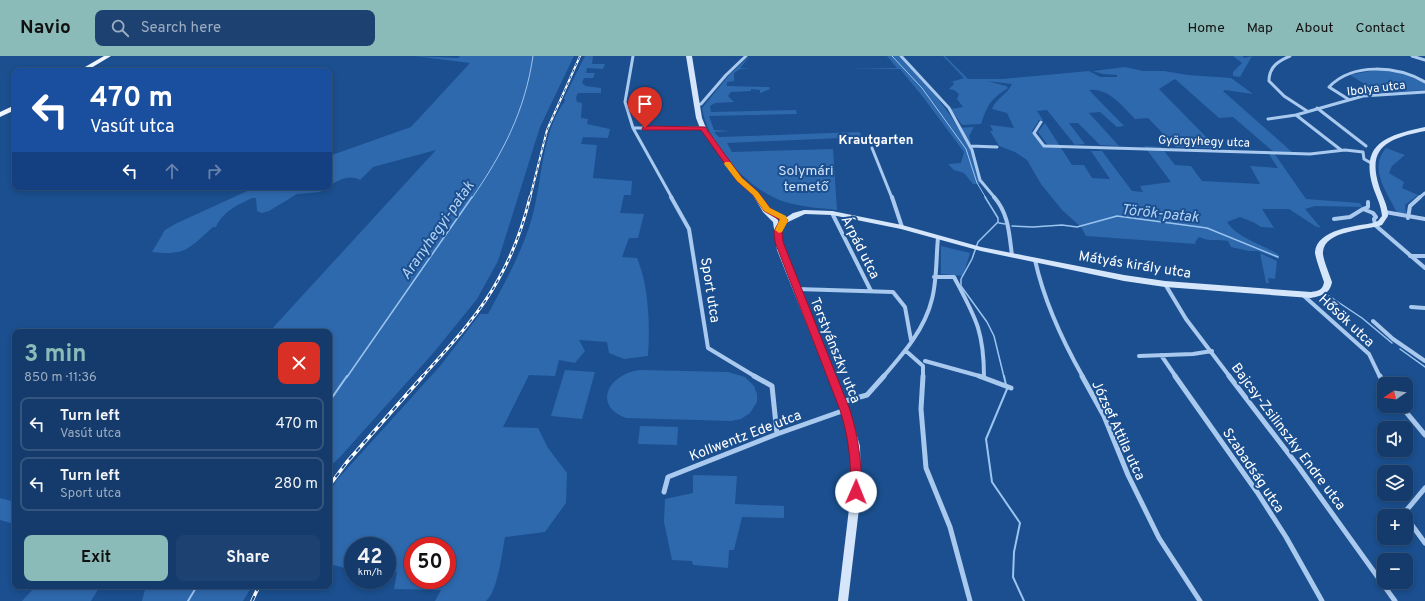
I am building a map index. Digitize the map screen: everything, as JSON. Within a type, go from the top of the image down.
[{"type":"main road","points":[[86,68],[108,56]]},
{"type":"main road","points":[[689,56],[697,105],[703,128],[737,176],[756,194],[765,211],[780,220]]},
{"type":"main road","points":[[0,115],[12,109]]},
{"type":"main road","points":[[1375,225],[1383,220],[1385,212],[1372,178],[1371,163],[1374,152],[1382,143],[1410,132],[1425,129]]},
{"type":"main road","name":"Mátyás király utca","points":[[780,220],[808,211],[832,213],[902,227],[981,250],[1165,284],[1304,296],[1321,293],[1328,287],[1328,282],[1319,252],[1320,248],[1327,240],[1340,232],[1375,225]]},
{"type":"main road","name":"Terstyánszky utca","points":[[780,220],[778,231],[779,242],[843,406],[854,440],[857,476],[844,601]]},
{"type":"street","name":"Sport utca","points":[[633,56],[624,95],[625,102],[633,128],[689,229],[708,348],[772,386],[777,434]]},
{"type":"street","points":[[697,105],[701,104],[726,75],[746,56]]},
{"type":"street","points":[[901,56],[949,108],[970,146],[980,180],[1001,205],[1008,221],[1012,256]]},
{"type":"street","points":[[1290,56],[1271,68],[1269,81],[1284,96],[1308,111]]},
{"type":"street","points":[[1412,56],[1425,60]]},
{"type":"street","points":[[1348,100],[1329,87],[1334,80],[1348,74],[1391,69],[1411,75],[1425,82]]},
{"type":"street","name":"Ibolya utca","points":[[1296,115],[1317,108],[1369,95],[1425,92]]},
{"type":"street","points":[[1317,108],[1366,146]]},
{"type":"street","points":[[1268,119],[1296,115],[1341,150]]},
{"type":"street","name":"Györgyhegy utca","points":[[1042,122],[1034,133],[1044,146],[1310,154],[1341,150],[1363,152],[1364,159],[1371,163]]},
{"type":"street","points":[[633,128],[703,128]]},
{"type":"street","points":[[970,146],[997,146]]},
{"type":"street","points":[[872,148],[902,223],[902,227]]},
{"type":"street","points":[[1408,218],[1410,206],[1425,193]]},
{"type":"street","points":[[1334,219],[1350,216],[1368,207],[1368,202]]},
{"type":"street","points":[[1363,209],[1373,213],[1376,217],[1374,219],[1375,225],[1425,268]]},
{"type":"street","points":[[1385,212],[1408,218],[1425,219]]},
{"type":"street","name":"Árpád utca","points":[[832,213],[872,291]]},
{"type":"street","name":"Kollwentz Ede utca","points":[[664,492],[668,477],[777,434],[867,395],[906,351],[925,318],[932,298],[938,238]]},
{"type":"street","points":[[1410,256],[1425,256]]},
{"type":"street","name":"József Attila utca","points":[[1035,260],[1039,278],[1062,339],[1104,416],[1133,487],[1159,538],[1200,601]]},
{"type":"street","points":[[934,278],[954,277],[972,311],[982,338],[984,377]]},
{"type":"street","name":"Bajcsy-Zsilinszky Endre utca","points":[[1165,284],[1186,319],[1212,351],[1346,531],[1396,601]]},
{"type":"street","name":"Árpád utca","points":[[797,289],[893,292],[906,304],[911,340]]},
{"type":"street","name":"Hősök utca","points":[[1304,296],[1369,354],[1380,377]]},
{"type":"street","points":[[1411,307],[1425,308]]},
{"type":"street","points":[[1373,320],[1393,339],[1425,361]]},
{"type":"street","points":[[906,351],[923,366],[921,409],[926,468],[938,494],[950,527],[970,601]]},
{"type":"street","points":[[1139,356],[1212,351]]},
{"type":"street","name":"Szabadság utca","points":[[1160,355],[1286,537],[1322,601]]},
{"type":"street","points":[[926,361],[984,377],[1011,388]]},
{"type":"street","points":[[1407,413],[1423,430],[1425,435]]},
{"type":"street","points":[[1408,509],[1425,488]]},
{"type":"street","points":[[1413,526],[1425,543]]},
{"type":"green space","points":[[414,56],[458,58],[460,56],[574,56],[540,127],[498,261],[477,299],[435,351],[332,464],[332,329],[272,329],[436,150],[373,167],[360,180],[356,178],[348,178],[332,184],[332,155],[411,127],[470,63]]},
{"type":"green space","points":[[585,56],[593,56],[592,64],[605,64],[603,69],[587,68],[586,73],[595,73],[593,78],[584,78],[582,83],[586,86],[601,88],[601,93],[578,93],[576,97],[577,102],[582,103],[581,118],[588,119],[587,124],[610,129],[608,138],[583,137],[581,144],[597,145],[593,178],[632,181],[631,195],[624,195],[620,213],[644,214],[638,238],[629,238],[622,257],[637,258],[641,269],[648,306],[648,356],[624,359],[609,353],[607,342],[579,340],[585,351],[575,363],[559,360],[555,376],[529,375],[503,427],[538,428],[548,448],[567,473],[566,503],[545,532],[505,537],[501,562],[494,589],[486,601],[435,601],[441,590],[394,589],[396,589],[397,572],[396,537],[344,537],[344,568],[332,565],[332,488],[336,481],[441,365],[480,314],[488,314],[512,269],[527,233],[535,206],[546,144],[557,114],[565,101],[564,98]]},
{"type":"green space","name":"Solymári temető","points":[[750,56],[740,68],[751,68],[740,69],[734,73],[734,81],[727,82],[727,86],[769,87],[770,89],[760,93],[760,90],[751,89],[751,91],[731,92],[728,96],[734,102],[715,103],[710,106],[711,112],[796,110],[797,114],[709,116],[714,130],[731,131],[714,132],[719,137],[859,132],[863,137],[727,143],[732,152],[833,149],[837,210],[798,205],[785,202],[771,196],[744,177],[732,165],[712,137],[702,108],[730,74]]},
{"type":"green space","points":[[887,56],[899,56],[938,99],[958,128],[974,127],[969,136],[980,184],[973,184],[964,173],[954,170],[948,164],[961,163],[964,152],[900,69],[850,69],[897,68]]},
{"type":"green space","points":[[943,56],[945,56],[968,79],[1003,79],[1089,71],[1100,77],[1117,77],[1117,75],[1103,74],[1093,71],[1125,67],[1143,71],[1164,71],[1188,75],[1231,78],[1253,94],[1223,91],[1292,152],[1275,153],[1233,117],[1219,118],[1175,79],[1159,89],[1217,148],[1176,147],[1148,118],[1135,119],[1115,99],[1096,90],[1089,90],[1124,126],[1117,127],[1100,112],[1089,113],[1119,146],[1100,145],[1078,123],[1069,123],[1085,144],[1075,145],[1047,110],[1037,111],[1043,120],[1039,120],[1032,131],[1042,144],[1047,144],[1038,132],[1045,123],[1072,165],[1084,165],[1092,178],[1110,179],[1091,151],[1102,151],[1132,191],[1143,192],[1140,186],[1171,182],[1144,146],[1161,147],[1175,165],[1191,166],[1202,181],[1260,184],[1250,166],[1278,168],[1268,153],[1274,153],[1306,199],[1360,203],[1362,207],[1315,206],[1305,209],[1321,228],[1315,226],[1289,209],[1262,209],[1274,228],[1261,227],[1240,217],[1227,222],[1244,237],[1279,255],[1279,259],[1258,251],[1249,251],[1231,247],[1228,241],[1210,240],[1199,237],[1195,242],[1196,244],[1086,236],[1081,227],[1062,210],[1041,184],[1027,160],[1015,152],[999,146],[990,131],[993,131],[990,125],[1014,128],[1007,113],[992,109],[996,102],[1012,84],[987,81],[1006,86],[1008,88],[990,103],[981,124],[962,125],[951,109],[963,107],[957,99],[959,94],[954,90],[949,89],[954,84],[953,82],[948,83],[964,78]]},
{"type":"green space","points":[[1233,56],[1242,56],[1245,58],[1252,56],[1240,77],[1233,76],[1233,72],[1242,63]]},
{"type":"green space","points":[[1375,70],[1399,72],[1425,83],[1425,90],[1379,93],[1350,75]]},
{"type":"green space","points":[[1386,148],[1405,155],[1392,166],[1389,173],[1404,182],[1402,188],[1418,195],[1405,205],[1406,213],[1398,214],[1380,178],[1379,163]]},
{"type":"green space","points":[[249,190],[323,190],[320,192],[297,194],[269,211],[262,213],[257,211],[256,198],[252,198],[236,206],[227,213],[219,221],[216,227],[213,227],[187,249],[173,253],[152,252],[165,230]]},
{"type":"green space","points":[[941,246],[970,253],[963,276],[941,274]]},
{"type":"green space","points":[[1260,253],[1277,261],[1275,279],[1268,278],[1269,283],[1266,283]]},
{"type":"green space","points":[[565,370],[595,372],[582,419],[551,416]]},
{"type":"green space","points":[[640,370],[728,372],[745,377],[754,386],[757,394],[757,402],[750,413],[741,419],[731,421],[626,418],[615,412],[609,405],[607,398],[609,390],[613,383],[620,377],[629,372]]},
{"type":"green space","points":[[640,426],[678,427],[677,445],[638,444]]},
{"type":"green space","points":[[693,475],[737,476],[735,504],[784,506],[784,518],[742,517],[734,550],[729,550],[728,568],[693,565],[692,561],[672,560],[664,522],[665,499],[693,493]]},
{"type":"green space","points":[[0,498],[12,501],[12,523],[0,520]]},
{"type":"green space","points":[[33,589],[98,589],[91,601],[22,601]]},
{"type":"green space","points":[[145,589],[250,589],[243,601],[142,601]]},
{"type":"waterway","name":"Aranyhegyi-patak","points":[[472,198],[503,148],[511,131],[524,95],[533,56]]},
{"type":"waterway","points":[[892,56],[922,88],[966,149],[977,183],[986,198]]},
{"type":"waterway","name":"Aranyhegyi-patak","points":[[347,377],[472,197]]},
{"type":"waterway","points":[[985,197],[998,218],[998,222],[978,242],[972,259],[961,279],[961,286],[987,322],[994,336],[1004,377]]},
{"type":"waterway","name":"Török-patak","points":[[1012,226],[1033,227],[1062,225],[1077,227],[1117,216],[1207,228],[1278,257]]},
{"type":"waterway","name":"Török-patak","points":[[999,223],[1005,224]]},
{"type":"waterway","name":"Török-patak","points":[[1329,296],[1362,318],[1392,343]]},
{"type":"waterway","name":"Török-patak","points":[[1400,349],[1425,367]]},
{"type":"waterway","name":"Aranyhegyi-patak","points":[[332,398],[347,376]]},
{"type":"waterway","points":[[1004,376],[1006,385]]},
{"type":"waterway","points":[[1007,389],[986,439],[992,482],[1020,523],[1014,552],[1013,577],[1024,601]]},
{"type":"waterway","name":"Aranyhegyi-patak","points":[[188,601],[195,589]]},
{"type":"railway","points":[[530,198],[547,130],[580,56]]},
{"type":"railway","points":[[422,377],[463,330],[482,306],[490,293],[513,250],[521,229],[530,197]]},
{"type":"railway","points":[[332,482],[347,462],[423,376]]},
{"type":"railway","points":[[252,601],[258,589]]},
{"type":"slow traffic","points":[[727,164],[739,179],[756,194],[767,210],[772,214],[783,218],[784,221],[779,230]]},
{"type":"district","name":"Krautgarten","points":[[876,139]]},
{"type":"route","points":[[645,128],[698,130],[703,128],[739,179],[756,194],[767,210],[772,214],[783,218],[784,221],[778,231],[779,242],[850,422],[856,456],[856,492]]}]
